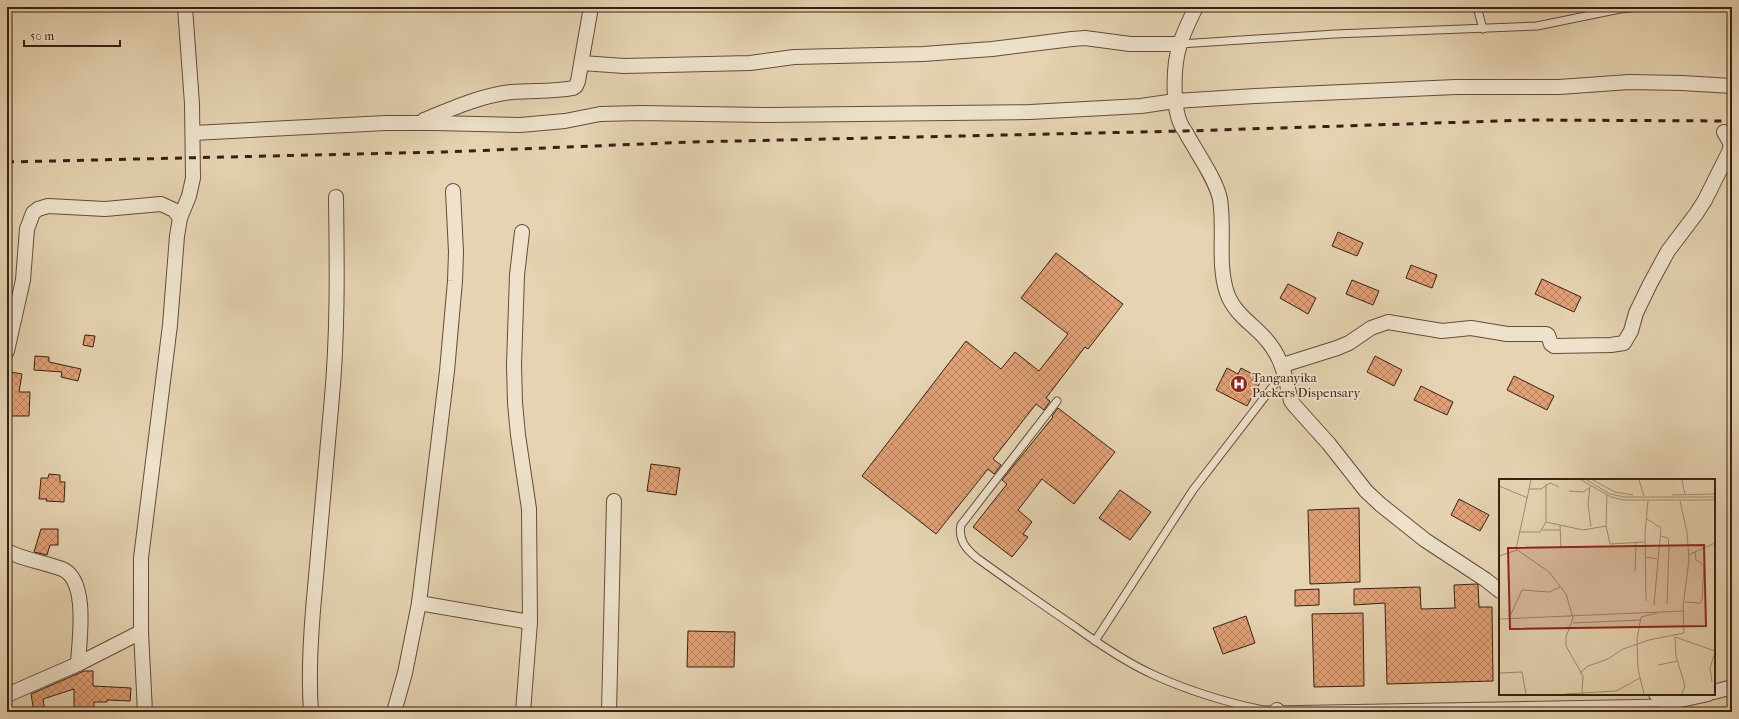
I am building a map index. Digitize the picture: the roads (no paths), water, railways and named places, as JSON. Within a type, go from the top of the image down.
[{"type":"street","points":[[145,712],[141,558],[170,324],[180,218],[189,196],[193,178],[193,133],[185,7]]},
{"type":"street","points":[[418,122],[478,99],[495,95],[512,92],[573,88],[578,81],[591,7]]},
{"type":"street","points":[[1196,7],[1180,44],[1177,58],[1175,102],[1180,125],[1185,131],[1208,173],[1219,197],[1223,268],[1227,293],[1231,303],[1238,313],[1265,338],[1284,368],[1294,405],[1329,444],[1373,498],[1425,540],[1499,590]]},
{"type":"street","points":[[582,63],[624,66],[750,63],[794,57],[924,54],[992,49],[1072,38],[1085,38],[1130,44],[1180,44]]},
{"type":"street","points":[[193,133],[418,122],[520,125],[565,121],[600,114],[640,113],[769,115],[1004,113],[1141,106],[1255,96],[1404,89],[1559,87],[1629,82],[1732,86]]},
{"type":"street","points":[[1284,368],[1338,348],[1349,343],[1371,328],[1388,322],[1442,332],[1471,328],[1507,334],[1546,334],[1548,335],[1551,344],[1554,346],[1622,344],[1626,341],[1642,299],[1668,251],[1696,214],[1729,152],[1731,144],[1724,132]]},
{"type":"street","points":[[394,712],[405,673],[418,603],[446,371],[455,281],[456,252],[453,192]]},
{"type":"street","points":[[311,712],[310,686],[312,623],[336,358],[338,292],[336,197]]},
{"type":"street","points":[[7,351],[21,287],[27,229],[33,213],[38,209],[48,206],[105,208],[161,204],[174,210],[180,218]]},
{"type":"street","points":[[522,232],[516,300],[515,403],[518,435],[529,509],[530,622],[523,712]]},
{"type":"street","points":[[609,712],[614,501]]},
{"type":"street","points":[[7,551],[63,570],[75,582],[80,598],[78,664]]},
{"type":"street","points":[[418,603],[530,622]]},
{"type":"street","points":[[7,695],[78,664],[142,632]]},
{"type":"street","points":[[1715,692],[1732,687]]},
{"type":"street","points":[[1657,695],[1670,707],[1705,695]]},
{"type":"lane","points":[[1477,7],[1483,28]]},
{"type":"lane","points":[[1180,44],[1335,34],[1538,26],[1620,9],[1640,7]]},
{"type":"lane","points":[[1095,641],[1193,490],[1284,368]]},
{"type":"lane","points":[[1057,401],[961,525],[960,535],[966,549],[977,558],[1095,641],[1153,675],[1192,691],[1229,702],[1263,710],[1276,711],[1670,707]]},
{"type":"railway","points":[[7,162],[444,152],[692,142],[1185,131],[1530,120],[1732,121]]},
{"type":"place","name":"Tanganyika Packers Dispensary","points":[[1239,384]]}]
